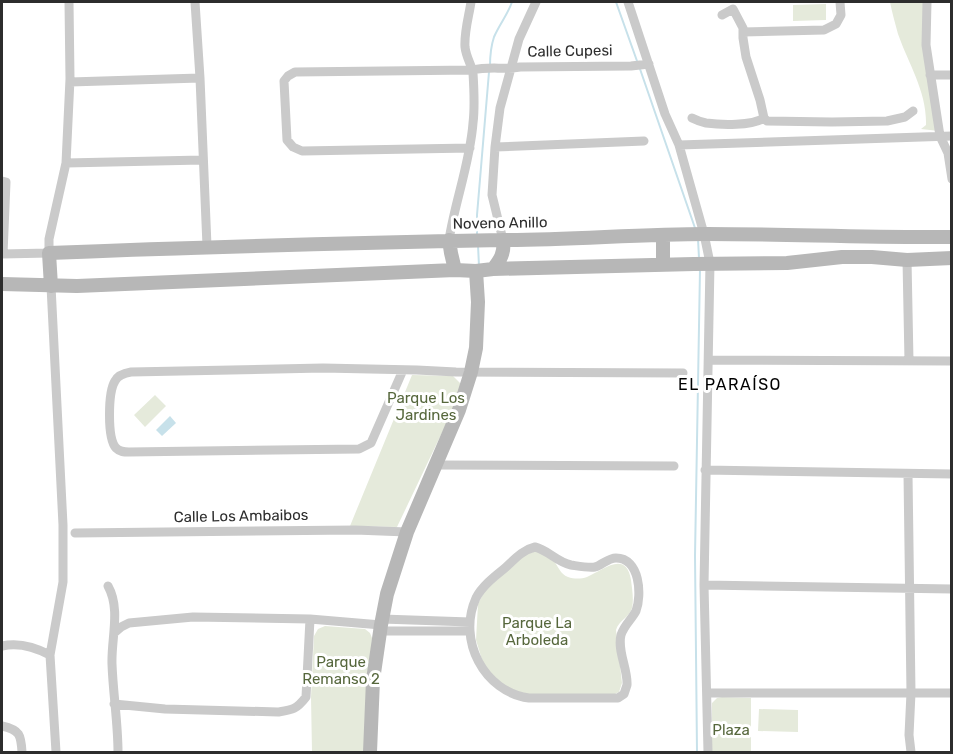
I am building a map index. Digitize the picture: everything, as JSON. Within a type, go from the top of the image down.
[{"type":"street","points":[[56,753],[50,656],[63,582],[63,525],[49,239],[66,163],[70,82],[69,2]]},
{"type":"street","points":[[195,2],[207,246]]},
{"type":"street","points":[[456,270],[451,253],[451,226],[470,148],[478,69],[468,63],[465,47],[471,2]]},
{"type":"street","points":[[492,269],[503,256],[504,248],[492,195],[500,108],[519,39],[536,2]]},
{"type":"street","points":[[628,2],[639,65],[680,145],[703,263],[709,360],[704,585],[708,753]]},
{"type":"street","points":[[742,32],[824,30],[837,24],[841,15],[840,2]]},
{"type":"street","points":[[927,2],[926,45],[930,75],[940,136],[948,153],[951,179]]},
{"type":"street","points":[[722,15],[731,5],[742,28],[746,57],[764,118],[767,121],[887,121],[905,117],[913,111]]},
{"type":"street","name":"Calle Cupesi","points":[[470,148],[302,151],[293,147],[287,140],[284,81],[295,72],[639,65]]},
{"type":"street","points":[[930,75],[951,75]]},
{"type":"street","points":[[70,82],[200,78]]},
{"type":"street","points":[[692,118],[703,123],[727,124],[758,122],[764,118]]},
{"type":"street","points":[[680,145],[951,136]]},
{"type":"street","points":[[495,147],[644,141]]},
{"type":"street","points":[[66,163],[202,159]]},
{"type":"street","points":[[2,181],[6,182],[2,254],[49,253]]},
{"type":"street","name":"Noveno Anillo","points":[[49,253],[207,246],[699,234],[880,238],[951,237]]},
{"type":"street","points":[[663,235],[663,265]]},
{"type":"street","points":[[3,286],[456,270],[788,263],[843,257],[907,260],[951,258]]},
{"type":"street","points":[[907,260],[909,361]]},
{"type":"street","points":[[370,753],[373,680],[387,594],[407,532],[459,410],[471,372],[476,348],[478,302],[476,271]]},
{"type":"street","points":[[709,360],[951,362]]},
{"type":"street","points":[[403,370],[371,443],[359,449],[122,452],[112,441],[110,401],[115,380],[122,374],[131,372],[323,368],[683,374]]},
{"type":"street","points":[[435,465],[674,466]]},
{"type":"street","points":[[705,470],[951,474]]},
{"type":"street","points":[[908,474],[911,693],[909,735],[911,753]]},
{"type":"street","name":"Calle Los Ambaibos","points":[[75,533],[347,530],[407,532]]},
{"type":"street","points":[[535,547],[543,549],[569,565],[595,567],[616,558],[626,560],[633,567],[637,576],[639,590],[635,612],[622,632],[621,638],[627,684],[624,694],[618,698],[529,698],[514,695],[502,689],[483,670],[473,647],[470,627],[476,597],[490,581],[526,549],[535,547]]},
{"type":"street","points":[[704,585],[951,589]]},
{"type":"street","points":[[108,586],[113,595],[112,662],[118,753]]},
{"type":"street","points":[[114,633],[129,623],[193,617],[310,619],[381,625],[470,627]]},
{"type":"street","points":[[114,704],[165,709],[278,712],[292,710],[306,697],[310,619]]},
{"type":"street","points":[[2,646],[23,645],[38,649],[50,656]]},
{"type":"street","points":[[707,693],[951,693]]},
{"type":"street","points":[[2,726],[17,732],[21,737],[22,753]]},
{"type":"green space","points":[[890,2],[928,2],[926,45],[939,131],[921,129],[926,125],[924,101],[898,34]]},
{"type":"green space","points":[[826,4],[826,20],[793,21],[793,5]]},
{"type":"green space","name":"Parque Los Jardines","points":[[412,375],[453,376],[461,384],[448,420],[397,527],[350,526]]},
{"type":"green space","points":[[155,395],[166,406],[145,427],[134,415]]},
{"type":"green space","name":"Parque La Arboleda","points":[[537,551],[551,559],[565,576],[570,578],[585,578],[606,567],[619,564],[628,571],[631,580],[632,608],[616,630],[622,683],[619,692],[615,694],[520,694],[496,680],[483,663],[476,640],[478,604],[490,586],[526,554]]},
{"type":"green space","name":"Parque Remanso 2","points":[[325,626],[365,629],[372,638],[366,752],[312,752],[311,697],[314,636],[318,629]]},
{"type":"green space","name":"Plaza","points":[[722,697],[751,698],[751,752],[712,752],[712,703]]},
{"type":"green space","points":[[759,709],[798,710],[798,732],[758,731]]},
{"type":"water","points":[[170,416],[176,423],[162,436],[156,430]]},
{"type":"waterway","points":[[490,66],[494,37],[512,2]]},
{"type":"waterway","points":[[616,2],[637,61]]},
{"type":"waterway","points":[[640,69],[695,228]]},
{"type":"waterway","points":[[477,237],[489,72]]},
{"type":"waterway","points":[[698,239],[699,258]]},
{"type":"waterway","points":[[478,245],[479,266]]},
{"type":"waterway","points":[[697,752],[695,556],[700,269]]},
{"type":"district","name":"EL PARAÍSO","points":[[730,384]]}]
